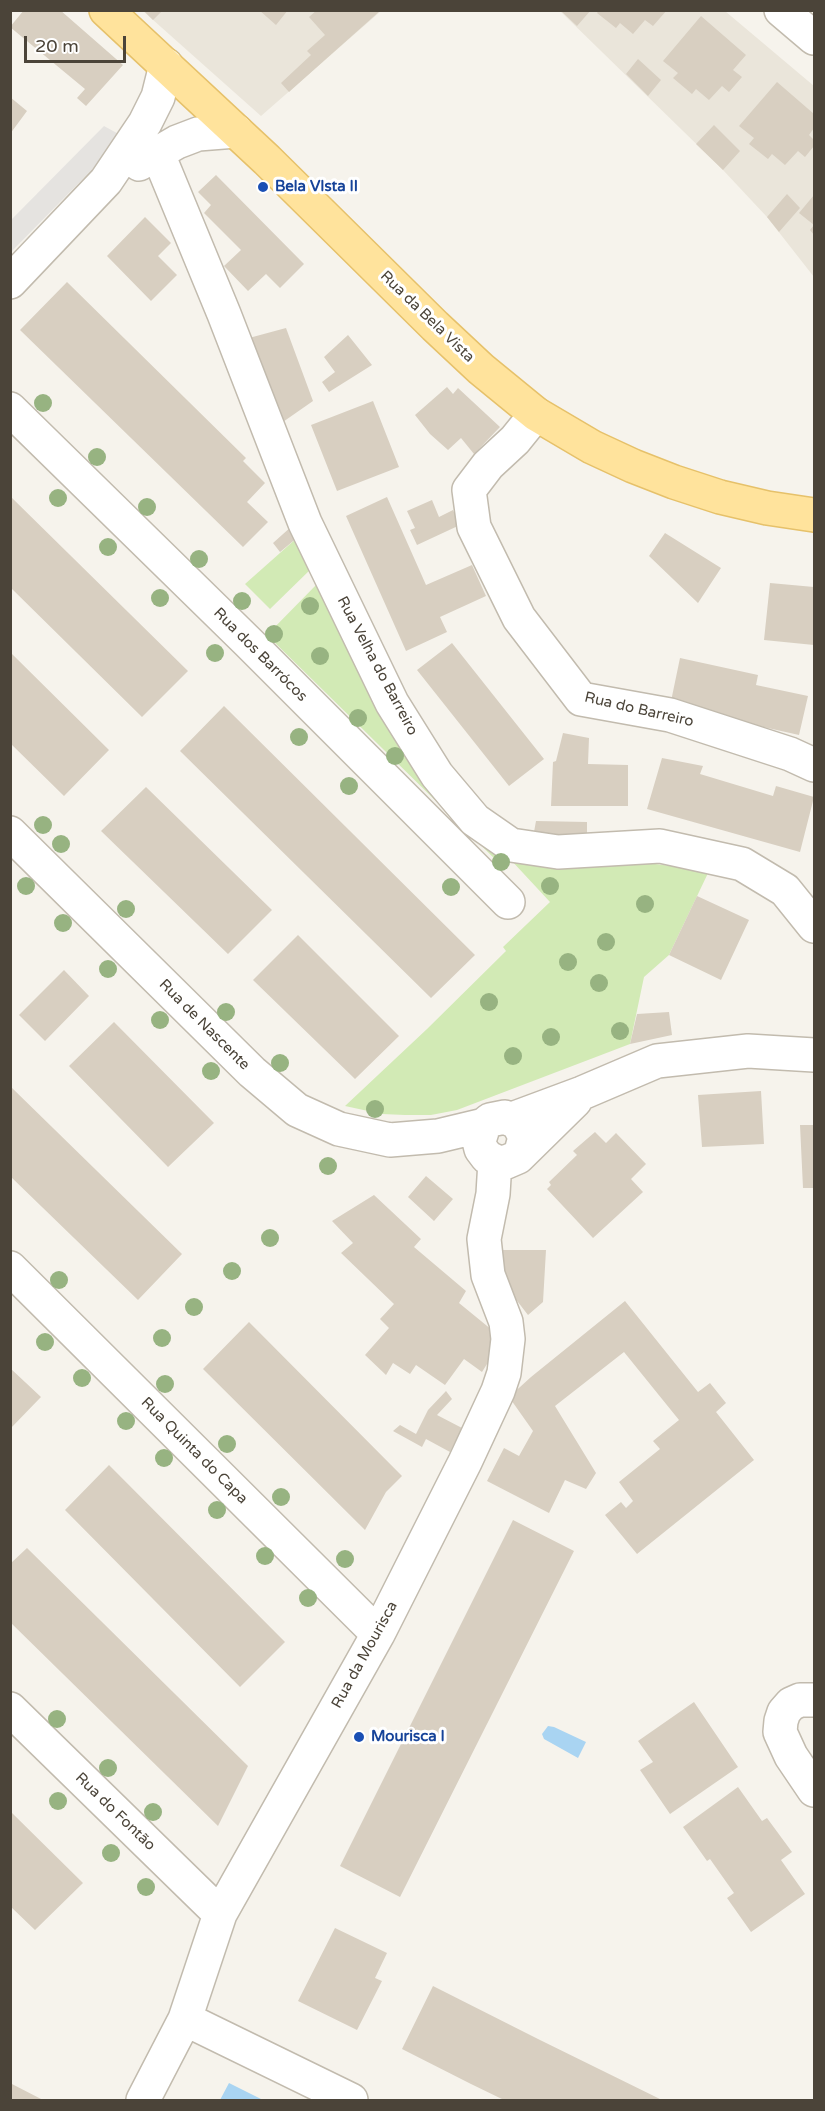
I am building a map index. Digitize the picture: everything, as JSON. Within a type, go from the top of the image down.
[{"type":"main road","name":"Rua da Bela Vista","points":[[106,10],[236,131],[435,326],[481,369],[536,414],[592,447],[674,482],[720,497],[767,508],[814,515]]},
{"type":"street","points":[[781,10],[814,38]]},
{"type":"street","points":[[10,282],[106,182],[145,123],[158,97],[166,65]]},
{"type":"street","points":[[106,182],[177,142],[198,134],[236,131]]},
{"type":"street","name":"Rua Velha do Barreiro","points":[[158,154],[224,314],[305,523],[392,703],[437,775],[476,820],[511,845],[558,852],[660,846],[742,864],[784,890],[814,926]]},
{"type":"street","name":"Rua dos Barrócos","points":[[10,409],[248,642],[508,902]]},
{"type":"street","name":"Rua do Barreiro","points":[[536,414],[515,440],[488,465],[470,490],[474,527],[519,618],[581,699],[670,715],[790,754],[814,765]]},
{"type":"street","name":"Rua de Nascente","points":[[10,833],[252,1072],[297,1110],[339,1129],[390,1140],[438,1136],[501,1144]]},
{"type":"street","points":[[501,1144],[582,1094],[657,1061],[748,1051],[814,1055]]},
{"type":"street","name":"Rua da Mourisca","points":[[143,2100],[185,2019],[220,1914],[378,1634],[465,1462],[498,1391],[504,1373],[508,1339],[506,1322],[488,1275],[484,1239],[501,1144]]},
{"type":"street","name":"Rua Quinta do Capa","points":[[10,1268],[378,1634]]},
{"type":"street","points":[[814,1700],[800,1700],[791,1704],[784,1712],[780,1732],[791,1756],[814,1790]]},
{"type":"street","name":"Rua do Fontão","points":[[10,1709],[220,1914]]},
{"type":"street","points":[[185,2019],[351,2100]]},
{"type":"shaded area","points":[[143,11],[381,11],[261,116]]},
{"type":"shaded area","points":[[560,11],[725,11],[814,86],[814,277],[767,217],[723,170]]},
{"type":"shaded area","points":[[104,126],[124,137],[11,252],[11,220]]},
{"type":"green space","points":[[298,537],[312,568],[270,609],[245,584]]},
{"type":"green space","points":[[318,583],[425,777],[578,867],[648,863],[709,871],[669,955],[644,977],[630,1044],[457,1110],[431,1115],[405,1115],[382,1114],[345,1106],[506,951],[503,947],[550,902],[510,859],[501,865],[267,635]]},
{"type":"water","points":[[548,1726],[586,1742],[578,1758],[544,1739],[542,1734]]},
{"type":"water","points":[[229,2083],[263,2100],[220,2100]]},
{"type":"building","points":[[24,10],[60,10],[123,65],[86,106],[77,98],[85,89],[10,27]]},
{"type":"building","points":[[143,10],[163,10],[153,20]]},
{"type":"building","points":[[259,10],[288,10],[276,25]]},
{"type":"building","points":[[317,10],[381,10],[289,92],[281,83],[311,55],[307,51],[325,35],[309,17]]},
{"type":"building","points":[[560,10],[591,10],[577,26]]},
{"type":"building","points":[[599,10],[667,10],[653,26],[645,20],[633,34],[620,23],[616,28],[597,13]]},
{"type":"building","points":[[701,16],[746,55],[733,70],[742,77],[729,92],[722,86],[709,100],[696,89],[692,94],[673,78],[678,73],[663,61]]},
{"type":"building","points":[[638,59],[661,80],[648,96],[626,74]]},
{"type":"building","points":[[777,82],[814,114],[814,128],[809,135],[814,140],[814,146],[805,157],[798,151],[785,165],[772,154],[768,159],[749,144],[754,138],[739,126]]},
{"type":"building","points":[[10,97],[27,111],[10,134]]},
{"type":"building","points":[[714,125],[740,151],[723,170],[696,144]]},
{"type":"building","points":[[216,175],[304,264],[280,288],[266,274],[248,291],[224,266],[241,250],[204,213],[211,205],[198,192]]},
{"type":"building","points":[[787,194],[800,208],[779,232],[767,217]]},
{"type":"building","points":[[814,195],[814,225],[799,213]]},
{"type":"building","points":[[145,217],[171,243],[158,256],[177,275],[151,301],[107,256]]},
{"type":"building","points":[[67,282],[246,458],[243,461],[265,483],[247,502],[268,522],[243,547],[20,330]]},
{"type":"building","points":[[286,328],[313,401],[280,424],[249,338]]},
{"type":"building","points":[[348,335],[372,365],[329,392],[322,382],[335,372],[324,357]]},
{"type":"building","points":[[447,387],[453,394],[458,388],[500,427],[474,454],[461,438],[448,450],[430,434],[415,415]]},
{"type":"building","points":[[373,401],[399,467],[337,491],[311,425]]},
{"type":"building","points":[[10,496],[188,671],[142,717],[10,587]]},
{"type":"building","points":[[387,497],[426,585],[472,565],[486,596],[440,617],[447,632],[406,651],[346,516]]},
{"type":"building","points":[[432,500],[439,517],[453,510],[460,525],[417,545],[410,530],[415,528],[407,511]]},
{"type":"building","points":[[292,526],[298,537],[280,552],[273,543]]},
{"type":"building","points":[[665,533],[721,568],[698,603],[649,556]]},
{"type":"building","points":[[770,583],[814,587],[814,645],[764,640]]},
{"type":"building","points":[[452,643],[544,759],[509,786],[417,670]]},
{"type":"building","points":[[10,652],[109,750],[64,796],[10,743]]},
{"type":"building","points":[[680,658],[758,675],[756,685],[808,696],[799,735],[670,706]]},
{"type":"building","points":[[224,706],[475,955],[431,998],[180,751]]},
{"type":"building","points":[[563,733],[589,738],[588,764],[628,765],[628,806],[551,806],[553,762],[556,761]]},
{"type":"building","points":[[662,758],[703,766],[700,774],[773,796],[776,786],[814,797],[800,852],[647,809]]},
{"type":"building","points":[[146,787],[272,910],[228,954],[101,831]]},
{"type":"building","points":[[536,821],[587,822],[587,841],[532,843]]},
{"type":"building","points":[[697,896],[749,920],[721,980],[669,955]]},
{"type":"building","points":[[298,935],[399,1036],[355,1079],[253,980]]},
{"type":"building","points":[[64,970],[89,996],[45,1041],[19,1015]]},
{"type":"building","points":[[669,1012],[672,1035],[630,1044],[637,1014]]},
{"type":"building","points":[[114,1022],[214,1123],[168,1167],[69,1066]]},
{"type":"building","points":[[10,1086],[182,1254],[138,1300],[10,1176]]},
{"type":"building","points":[[761,1091],[764,1144],[702,1147],[698,1095]]},
{"type":"building","points":[[800,1125],[814,1125],[814,1188],[803,1188]]},
{"type":"building","points":[[595,1132],[606,1143],[616,1133],[646,1164],[631,1179],[643,1192],[593,1238],[547,1189],[551,1185],[549,1182],[577,1155],[573,1151]]},
{"type":"building","points":[[426,1176],[453,1199],[434,1221],[408,1197]]},
{"type":"building","points":[[374,1195],[421,1239],[414,1247],[466,1291],[459,1303],[492,1330],[492,1356],[482,1372],[464,1359],[445,1385],[416,1365],[410,1374],[393,1363],[386,1375],[365,1355],[389,1328],[380,1319],[394,1304],[341,1253],[353,1243],[332,1221]]},
{"type":"building","points":[[503,1250],[546,1250],[543,1302],[528,1315],[504,1284]]},
{"type":"building","points":[[625,1301],[698,1392],[710,1383],[726,1403],[716,1412],[754,1460],[637,1554],[605,1515],[621,1502],[626,1508],[633,1501],[619,1482],[660,1449],[653,1441],[679,1420],[624,1352],[555,1406],[596,1473],[586,1489],[565,1480],[549,1513],[487,1481],[504,1448],[519,1456],[533,1431],[509,1397]]},
{"type":"building","points":[[249,1322],[402,1476],[386,1492],[365,1530],[203,1369]]},
{"type":"building","points":[[10,1368],[41,1397],[10,1429]]},
{"type":"building","points":[[446,1391],[452,1399],[437,1415],[462,1428],[450,1452],[426,1439],[422,1447],[393,1431],[400,1425],[416,1434],[428,1410]]},
{"type":"building","points":[[109,1465],[285,1642],[240,1687],[65,1510]]},
{"type":"building","points":[[513,1520],[574,1551],[400,1897],[340,1866]]},
{"type":"building","points":[[27,1548],[248,1766],[218,1826],[10,1622],[10,1564]]},
{"type":"building","points":[[694,1702],[738,1767],[670,1814],[640,1770],[653,1762],[638,1741]]},
{"type":"building","points":[[738,1787],[762,1821],[767,1818],[792,1852],[781,1860],[805,1894],[751,1932],[727,1898],[734,1893],[683,1827]]},
{"type":"building","points":[[10,1811],[83,1883],[35,1930],[10,1906]]},
{"type":"building","points":[[335,1928],[387,1953],[375,1978],[382,1981],[357,2030],[298,2001]]},
{"type":"building","points":[[433,1986],[662,2100],[504,2100],[471,2084],[402,2049]]},
{"type":"building","points":[[10,2083],[43,2100],[10,2100]]},
{"type":"place","name":"Bela VIsta II","points":[[263,187]]},
{"type":"place","name":"Mourisca I","points":[[359,1737]]}]
